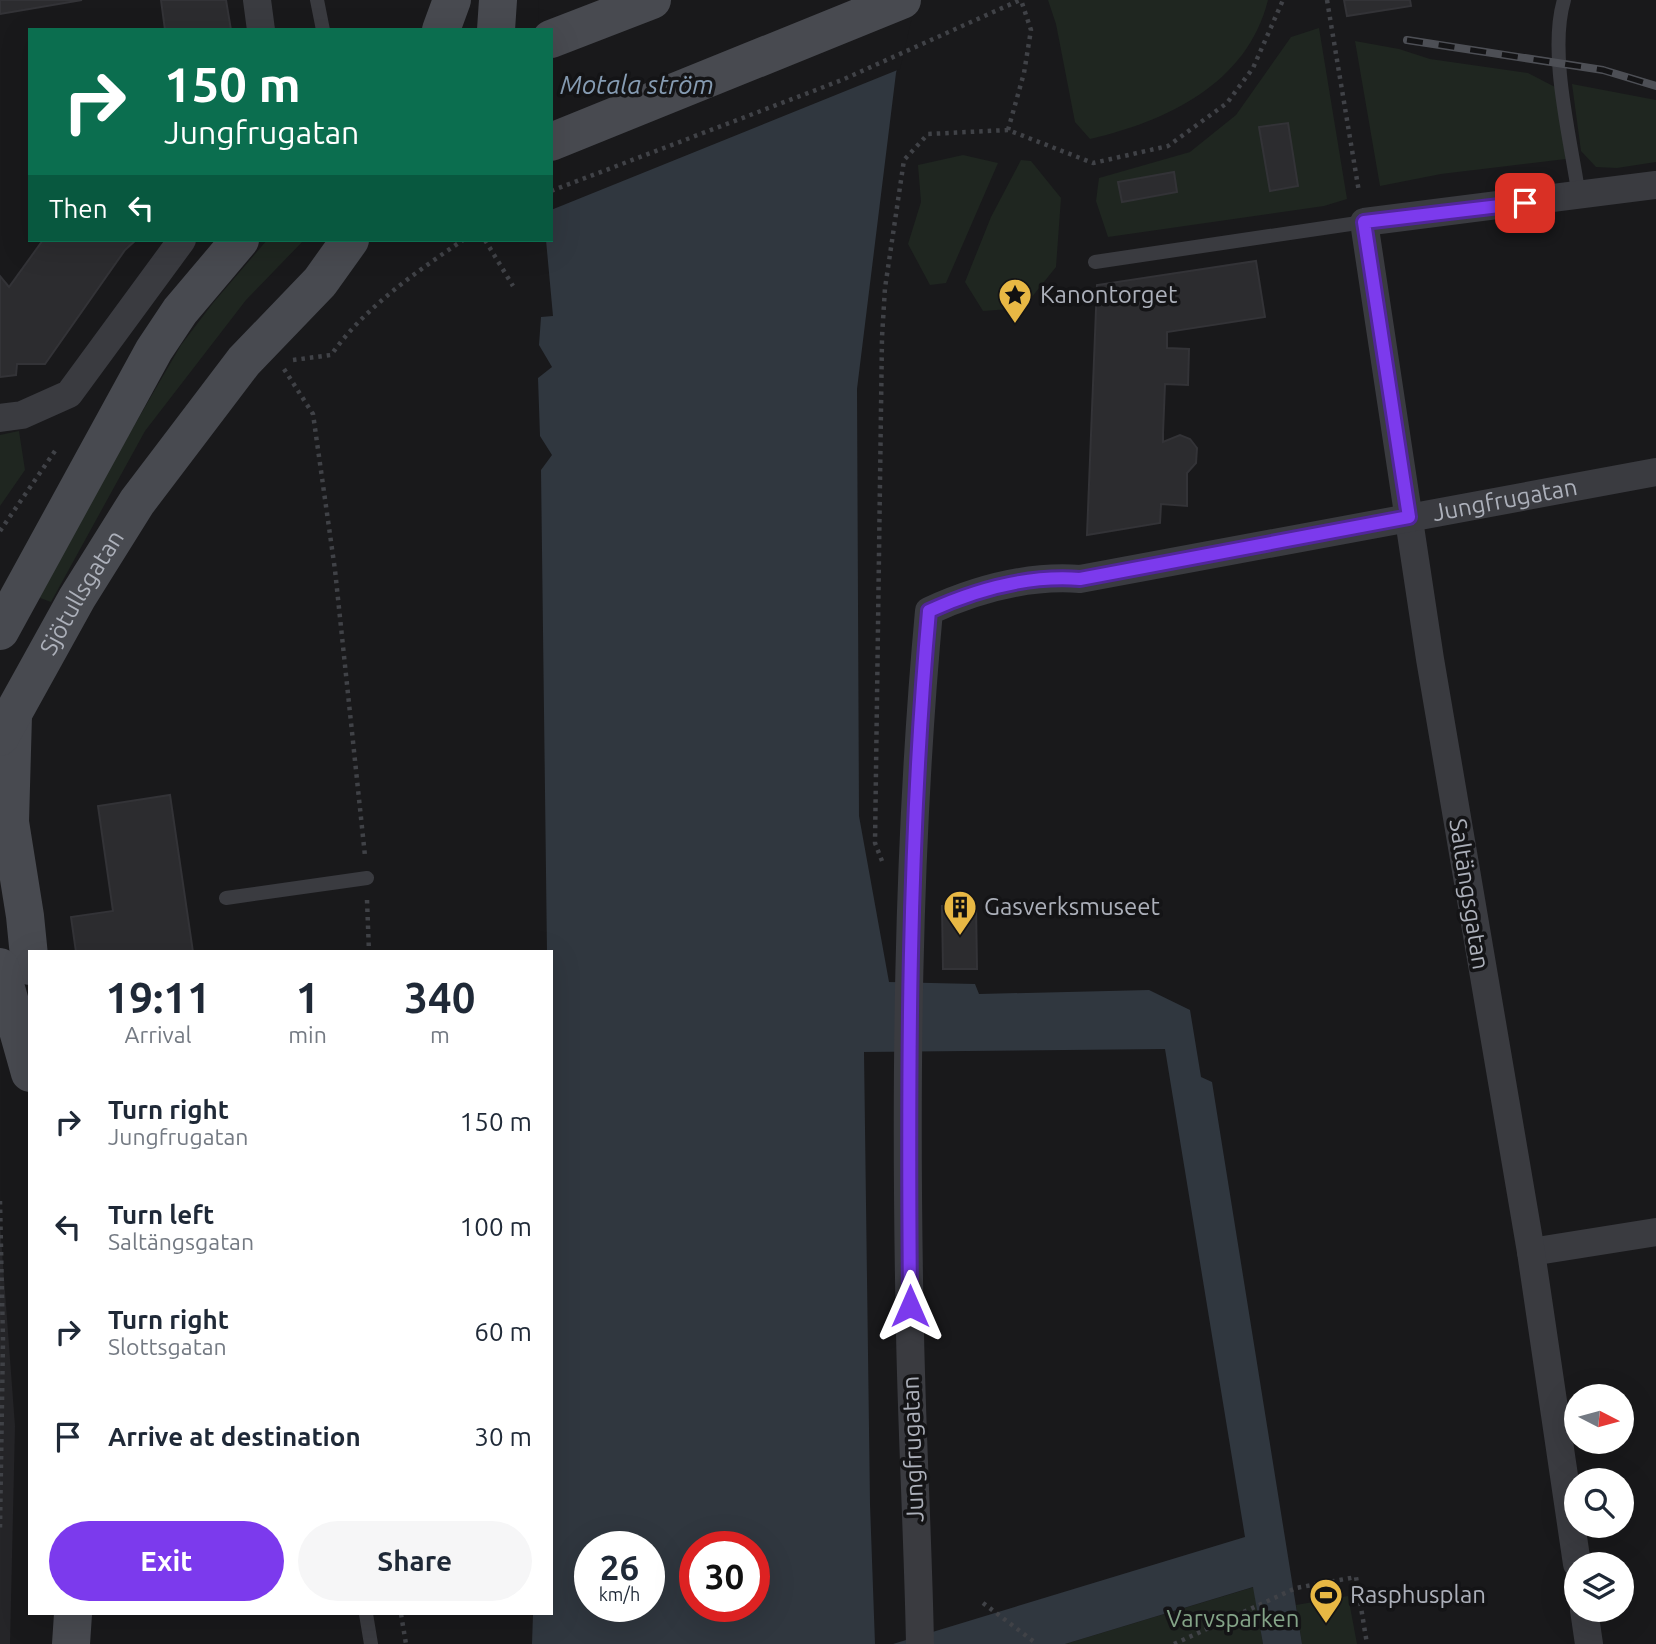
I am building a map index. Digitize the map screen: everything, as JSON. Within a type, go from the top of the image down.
[{"type":"main road","points":[[442,28],[453,0]]},
{"type":"main road","points":[[453,0],[453,28]]},
{"type":"main road","points":[[496,28],[498,0]]},
{"type":"main road","points":[[553,141],[902,0]]},
{"type":"main road","points":[[553,38],[634,2]]},
{"type":"main road","points":[[553,122],[592,125]]},
{"type":"main road","name":"Sjötullsgatan","points":[[0,631],[12,591],[154,350],[180,311],[238,242]]},
{"type":"main road","name":"Sjötullsgatan","points":[[28,950],[10,822],[6,726],[77,597],[137,502],[244,361],[320,282],[349,242]]},
{"type":"main road","name":"Sjötullsgatan","points":[[320,282],[375,242]]},
{"type":"main road","points":[[0,967],[28,1066]]},
{"type":"main road","points":[[71,1644],[73,1615]]},
{"type":"street","points":[[257,0],[261,28]]},
{"type":"street","points":[[1364,222],[1579,197],[1656,185]]},
{"type":"street","name":"Saltängsgatan","points":[[1364,222],[1476,942],[1531,1252],[1575,1552]]},
{"type":"street","points":[[0,418],[22,415],[69,394],[180,242]]},
{"type":"street","name":"Jungfrugatan","points":[[919,1638],[910,1332],[909,1051],[916,756],[929,611],[961,596],[1043,576],[1080,579],[1656,472]]},
{"type":"street","points":[[1531,1252],[1656,1231]]},
{"type":"street","points":[[1586,1622],[1589,1644]]},
{"type":"lane","points":[[317,0],[323,28]]},
{"type":"lane","points":[[1564,0],[1558,21],[1559,63],[1579,197]]},
{"type":"lane","points":[[1095,262],[1364,222]]},
{"type":"lane","points":[[226,898],[366,878]]},
{"type":"lane","points":[[366,1615],[371,1644]]},
{"type":"path","points":[[553,190],[842,80],[1021,0],[1031,30],[1024,73],[1008,130]]},
{"type":"path","points":[[884,865],[875,843],[881,337],[896,198],[904,160],[928,134],[1008,130],[1093,163],[1168,146],[1227,103],[1253,68],[1283,0]]},
{"type":"path","points":[[1327,0],[1364,222]]},
{"type":"path","points":[[331,355],[351,327],[415,273],[460,242]]},
{"type":"path","points":[[486,242],[513,286]]},
{"type":"path","points":[[280,362],[313,414],[335,570],[366,878],[369,950]]},
{"type":"path","points":[[0,1201],[3,1340],[0,1529]]},
{"type":"path","points":[[1174,1644],[1296,1588],[1356,1577],[1367,1644]]},
{"type":"path","points":[[983,1604],[1037,1644]]},
{"type":"path","points":[[401,1615],[406,1644]]},
{"type":"shaded area","points":[[0,1224],[15,1426],[10,1644],[0,1644]]},
{"type":"green space","points":[[1048,0],[1268,0],[1257,29],[1242,55],[1223,76],[1200,94],[1147,121],[1090,139],[1075,122],[1056,24]]},
{"type":"green space","points":[[1319,28],[1347,199],[1324,206],[1108,237],[1096,201],[1099,178],[1190,152],[1236,115],[1291,37]]},
{"type":"green space","points":[[1355,41],[1399,49],[1430,59],[1528,73],[1555,87],[1566,159],[1441,174],[1380,186]]},
{"type":"green space","points":[[1572,84],[1656,100],[1656,162],[1617,168],[1596,167],[1581,151]]},
{"type":"green space","points":[[963,155],[998,163],[946,283],[930,285],[908,244],[921,202],[918,165]]},
{"type":"green space","points":[[1021,160],[1031,161],[1061,198],[1056,267],[1023,308],[983,311],[965,282],[991,217]]},
{"type":"green space","points":[[265,242],[302,242],[246,300],[145,431],[51,602],[35,596],[181,345]]},
{"type":"green space","points":[[19,431],[25,470],[0,506],[0,435]]},
{"type":"green space","name":"Varvsparken","points":[[1254,1587],[1263,1644],[1065,1644]]},
{"type":"green space","name":"Rasphusplan","points":[[1348,1596],[1357,1644],[1302,1644],[1296,1605]]},
{"type":"water","points":[[913,0],[896,73],[857,389],[859,816],[889,982],[975,984],[979,994],[1149,990],[1190,1010],[1201,1077],[1212,1082],[1302,1644],[1263,1644],[1253,1587],[1065,1644],[893,1644],[1245,1537],[1165,1049],[864,1052],[870,1504],[875,1644],[532,1644],[533,1615],[553,1615],[553,950],[547,950],[541,470],[552,455],[540,436],[538,378],[552,367],[539,345],[541,317],[553,316],[546,242],[553,242],[553,30]]},
{"type":"pier","name":"Motala ström","points":[[538,0],[916,0],[900,69],[553,209],[553,28],[539,28]]},
{"type":"building","points":[[0,0],[82,0],[0,14]]},
{"type":"building","points":[[161,0],[226,0],[231,28],[165,28]]},
{"type":"building","points":[[1344,0],[1410,0],[1411,6],[1347,16]]},
{"type":"building","points":[[1288,123],[1298,186],[1270,191],[1259,127]]},
{"type":"building","points":[[1174,172],[1177,192],[1122,202],[1118,182]]},
{"type":"building","points":[[42,242],[134,242],[125,250],[45,364],[17,364],[16,375],[0,377],[0,276],[9,287]]},
{"type":"building","points":[[1256,261],[1265,317],[1167,332],[1167,348],[1189,349],[1188,385],[1165,384],[1163,433],[1163,442],[1180,435],[1190,439],[1197,448],[1196,463],[1187,473],[1187,506],[1161,504],[1160,523],[1087,535],[1097,285]]},
{"type":"building","points":[[170,795],[193,950],[76,950],[71,917],[113,911],[98,806]]},
{"type":"building","name":"Gasverksmuseet","points":[[976,905],[977,969],[943,969],[942,906]]},
{"type":"railway","points":[[1407,40],[1603,70],[1656,86]]},
{"type":"place","name":"Kanontorget","points":[[1015,325]]},
{"type":"place","name":"Gasverksmuseet","points":[[960,937]]},
{"type":"place","name":"Rasphusplan","points":[[1326,1625]]},
{"type":"route","points":[[910,1306],[908,1094],[913,844],[916,756],[929,611],[961,596],[1043,576],[1080,579],[1409,517],[1364,222],[1525,203]]}]
